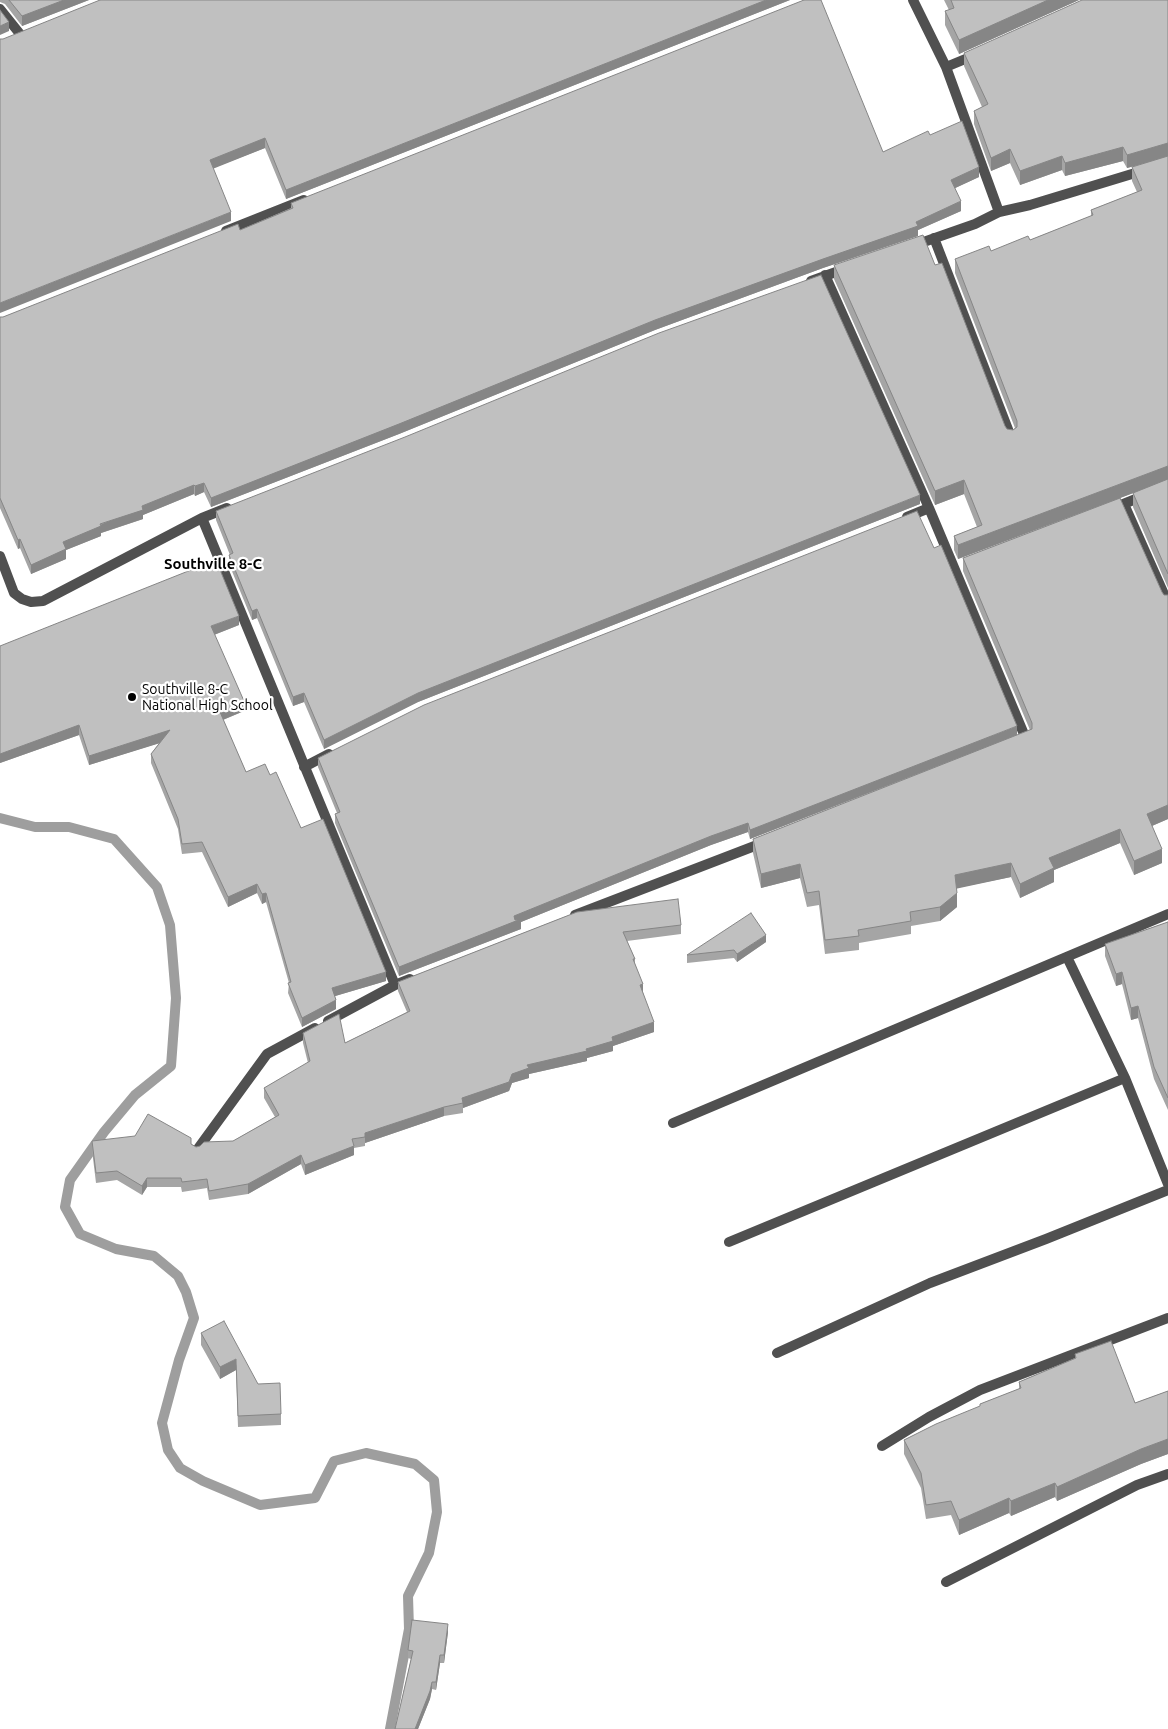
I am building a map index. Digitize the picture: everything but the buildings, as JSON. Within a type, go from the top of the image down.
[{"type":"street","points":[[913,0],[946,68],[999,212]]},
{"type":"street","points":[[0,9],[24,32],[7,39]]},
{"type":"street","points":[[946,68],[982,52]]},
{"type":"street","points":[[906,248],[975,224],[999,212],[1030,205],[1168,163]]},
{"type":"street","points":[[214,236],[316,195]]},
{"type":"street","points":[[934,238],[1011,437]]},
{"type":"street","points":[[797,286],[861,263]]},
{"type":"street","points":[[825,275],[929,508],[959,565],[1026,739],[1008,746]]},
{"type":"street","points":[[1097,514],[1168,486]]},
{"type":"street","points":[[0,556],[14,594],[31,602],[43,601],[202,518],[238,504]]},
{"type":"street","points":[[1124,504],[1168,603]]},
{"type":"street","points":[[902,519],[929,508]]},
{"type":"street","points":[[202,518],[395,985]]},
{"type":"street","points":[[304,767],[337,750]]},
{"type":"street","points":[[569,918],[779,836]]},
{"type":"street","points":[[673,1124],[1168,914]]},
{"type":"street","points":[[1067,957],[1125,1078],[1168,1184]]},
{"type":"street","points":[[197,1150],[267,1054],[395,985],[422,975]]},
{"type":"street","points":[[729,1242],[1125,1078]]},
{"type":"street","points":[[777,1353],[930,1283],[1168,1190]]},
{"type":"street","points":[[882,1446],[929,1417],[980,1390],[1168,1318]]},
{"type":"street","points":[[946,1582],[1138,1485],[1168,1474]]},
{"type":"waterway","points":[[0,818],[35,827],[69,827],[114,839],[157,887],[170,925],[176,998],[171,1066],[135,1095],[104,1132],[70,1180],[65,1207],[80,1234],[116,1249],[154,1256],[178,1276],[186,1292],[194,1318],[179,1360],[162,1423],[168,1450],[180,1468],[203,1481],[260,1505],[315,1498],[334,1461],[366,1453],[415,1464],[434,1480],[437,1512],[429,1553],[408,1596],[409,1629],[390,1729]]},
{"type":"place","name":"Southville 8-C National High School","points":[[132,697]]},
{"type":"district","name":"Southville 8-C","points":[[213,564]]}]
